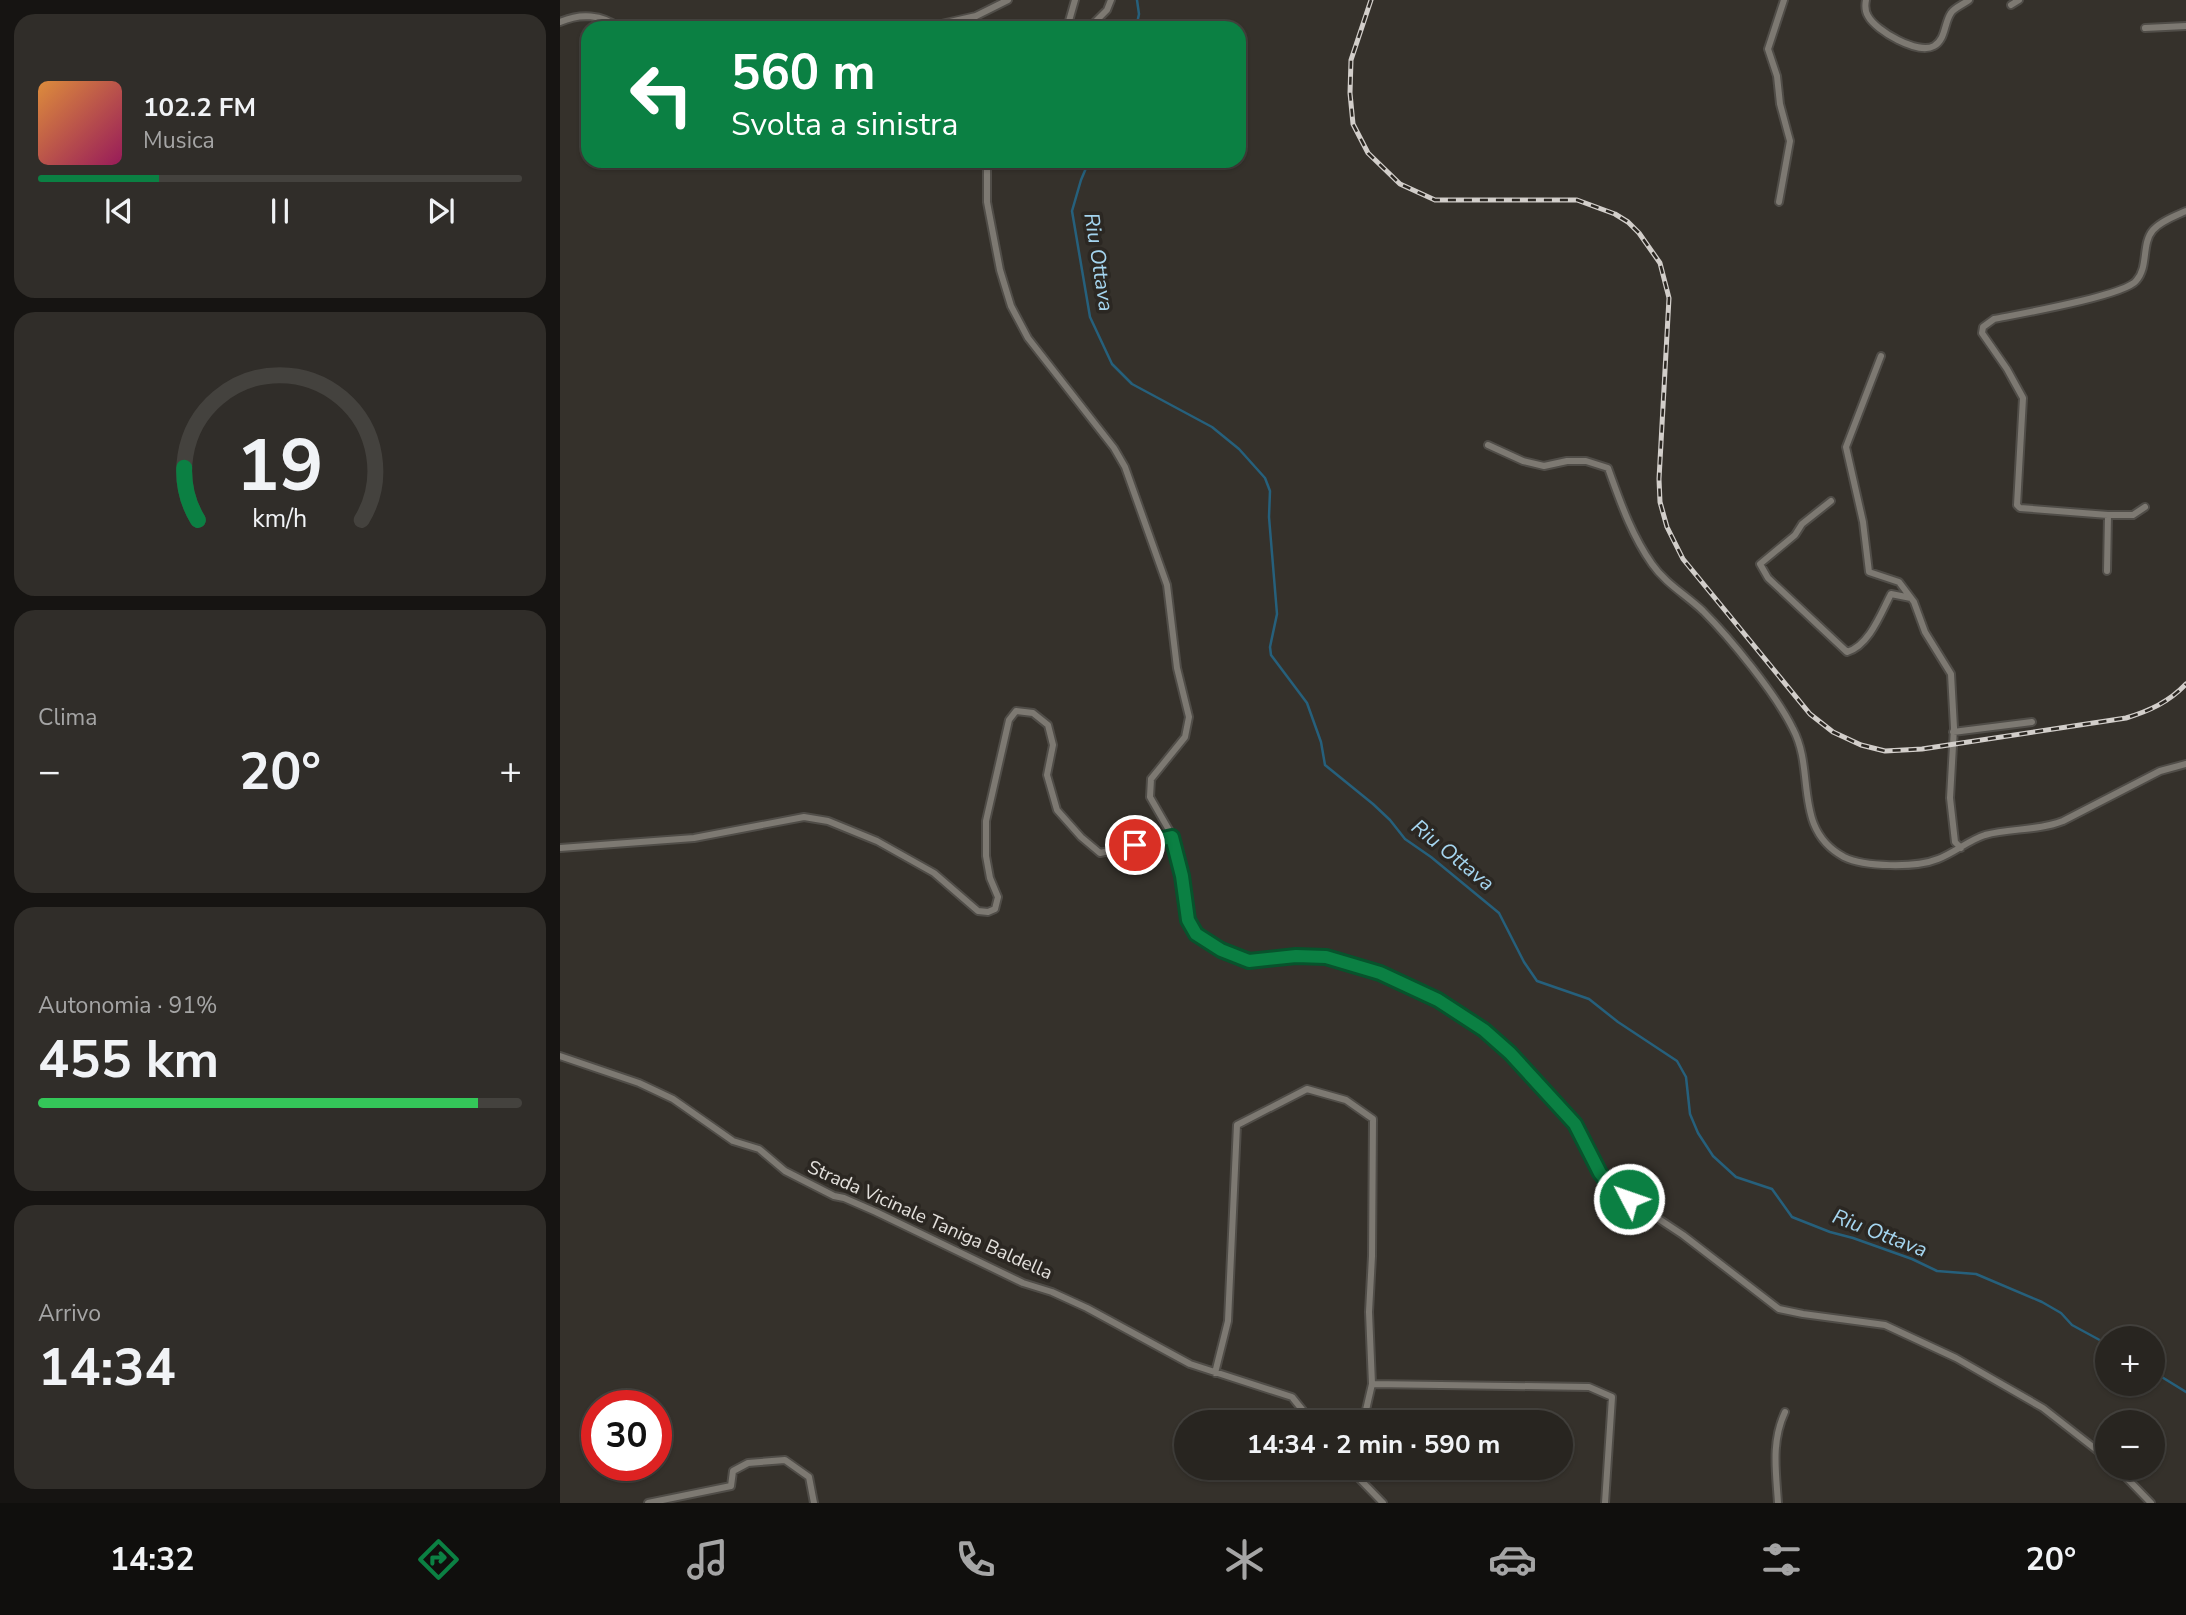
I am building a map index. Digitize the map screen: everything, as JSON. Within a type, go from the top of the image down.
[{"type":"street","points":[[954,21],[976,16],[1008,0]]},
{"type":"street","points":[[1069,21],[1075,0]]},
{"type":"street","points":[[1096,21],[1107,10],[1111,0]]},
{"type":"street","points":[[1779,202],[1790,141],[1780,104],[1777,76],[1768,49],[1784,0]]},
{"type":"street","points":[[1866,0],[1865,9],[1872,21],[1899,41],[1920,49],[1929,48],[1941,40],[1951,12],[1969,0]]},
{"type":"street","points":[[2011,5],[2019,0]]},
{"type":"street","points":[[560,22],[574,16],[593,16],[609,21]]},
{"type":"street","points":[[2145,28],[2186,26]]},
{"type":"street","points":[[988,168],[987,202],[1000,270],[1011,306],[1028,338],[1120,458],[1167,585],[1177,668],[1189,718],[1185,737],[1151,779],[1150,797],[1172,837],[1182,876],[1188,920],[1196,934],[1221,950],[1249,961],[1296,956],[1326,957],[1380,973],[1438,1000],[1484,1030],[1510,1053],[1575,1124],[1600,1173],[1612,1188],[1683,1235],[1779,1309],[1885,1325],[1956,1358],[2043,1408],[2095,1449]]},
{"type":"street","points":[[2146,507],[2133,514],[2108,515],[2020,508],[2017,505],[2023,398],[1982,333],[1983,327],[1994,319],[2098,296],[2133,284],[2142,272],[2147,243],[2154,229],[2186,211]]},
{"type":"street","points":[[1881,356],[1846,447],[1863,522],[1869,572],[1895,579],[1911,598],[1924,632],[1951,674],[1954,732],[1950,798],[1955,842],[1961,848]]},
{"type":"street","points":[[1488,445],[1523,461],[1544,466],[1567,461],[1586,461],[1608,468],[1630,528],[1654,566],[1703,611],[1769,691],[1793,728],[1800,744],[1812,822],[1820,840],[1846,858],[1876,864],[1922,864],[1936,860],[1984,835],[2050,826],[2160,771],[2186,764]]},
{"type":"street","points":[[1831,501],[1763,560],[1760,564],[1768,578],[1847,652],[1856,650],[1870,633],[1891,594],[1911,598]]},
{"type":"street","points":[[2107,571],[2108,515]]},
{"type":"street","points":[[560,848],[694,838],[804,817],[828,821],[877,841],[934,873],[978,911],[988,912],[995,909],[998,897],[990,878],[986,856],[986,821],[1009,720],[1016,711],[1033,713],[1048,725],[1053,745],[1047,775],[1057,810],[1081,837],[1100,853],[1172,837]]},
{"type":"street","points":[[1954,732],[2032,722]]},
{"type":"street","name":"Strada Vicinale Taniga Baldella","points":[[560,1056],[639,1083],[673,1099],[733,1141],[760,1149],[785,1171],[834,1196],[876,1212],[1023,1283],[1052,1292],[1087,1308],[1190,1364],[1292,1397],[1302,1410]]},
{"type":"street","points":[[1215,1373],[1228,1321],[1237,1125],[1307,1089],[1346,1100],[1373,1119],[1369,1312],[1372,1384],[1366,1410]]},
{"type":"street","points":[[1372,1384],[1589,1387],[1612,1397],[1605,1503]]},
{"type":"street","points":[[1778,1503],[1776,1431],[1785,1412]]},
{"type":"street","points":[[648,1503],[731,1486],[733,1471],[748,1463],[785,1460],[809,1477],[814,1503]]},
{"type":"street","points":[[1361,1480],[1383,1503]]},
{"type":"street","points":[[2129,1480],[2151,1503]]},
{"type":"waterway","name":"Riu Ottava","points":[[1137,0],[1138,21]]},
{"type":"waterway","name":"Riu Ottava","points":[[1086,168],[1072,211],[1090,317],[1112,364],[1132,384],[1212,427],[1239,449],[1265,478],[1270,491],[1269,517],[1277,614],[1270,647],[1271,655],[1307,703],[1321,742],[1325,765],[1373,804],[1405,839],[1499,913],[1537,981],[1589,999],[1677,1061],[1686,1077],[1690,1114],[1698,1133],[1713,1156],[1736,1177],[1772,1189],[1792,1217],[1912,1259],[1937,1271],[1976,1274],[2042,1302],[2061,1313],[2072,1325],[2095,1337]]},
{"type":"waterway","name":"Riu Ottava","points":[[2165,1379],[2186,1392]]},
{"type":"railway","points":[[1371,0],[1351,60],[1353,124],[1368,153],[1400,184],[1435,200],[1577,200],[1615,214],[1628,222],[1660,263],[1669,298],[1659,479],[1660,502],[1667,527],[1683,559],[1810,714],[1833,732],[1861,745],[1885,751],[1922,749],[2126,718],[2158,705],[2186,684]]},
{"type":"route","points":[[1135,845],[1172,837],[1182,876],[1188,920],[1196,934],[1221,950],[1249,961],[1296,956],[1326,957],[1380,973],[1438,1000],[1484,1030],[1510,1053],[1575,1124],[1600,1173],[1612,1188],[1629,1199]]}]
